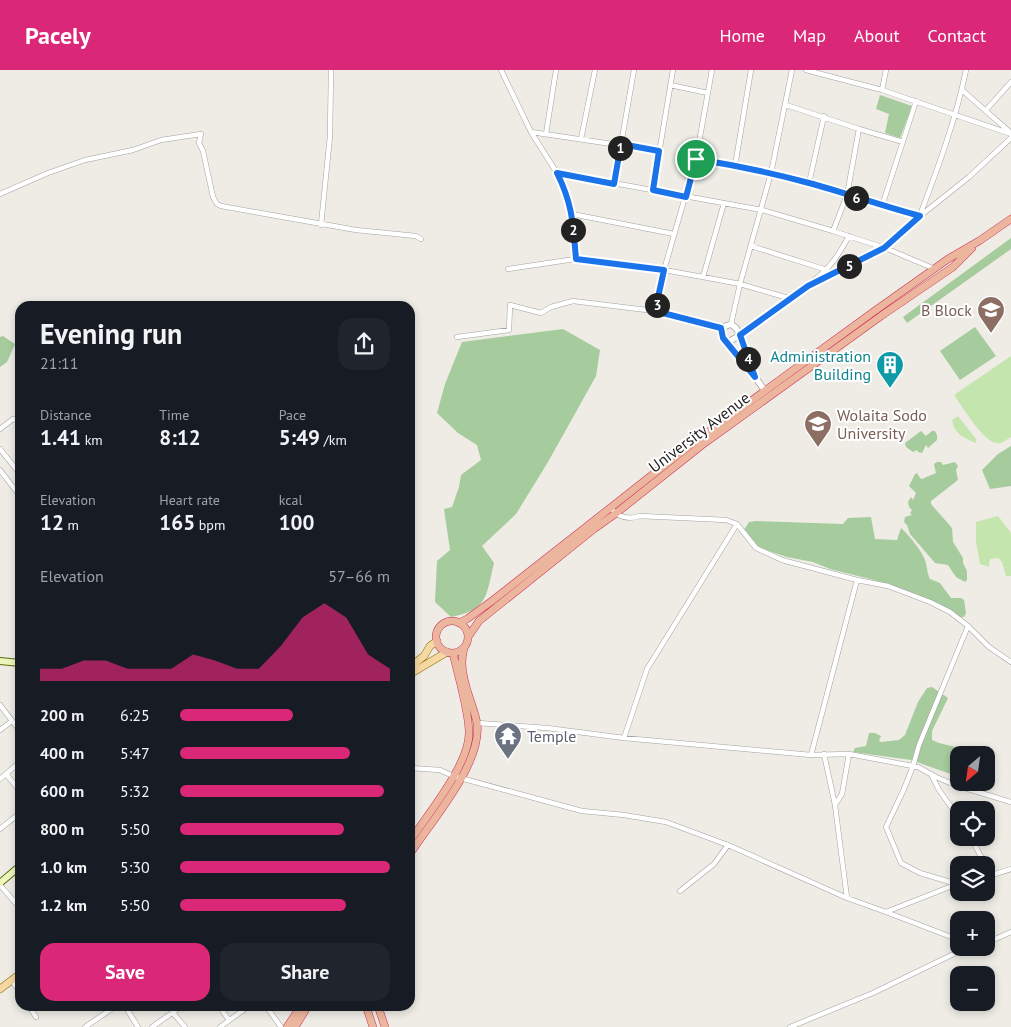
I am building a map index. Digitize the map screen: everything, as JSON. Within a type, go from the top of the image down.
[{"type":"highway","name":"University Avenue","points":[[459,623],[484,606],[688,446],[948,259],[1011,219]]},
{"type":"highway","name":"University Avenue","points":[[468,637],[479,621],[492,610],[702,445],[880,316],[953,267],[979,241]]},
{"type":"highway","points":[[415,846],[461,779],[475,745],[477,723],[464,679],[462,664],[464,648],[468,637],[464,626],[454,621],[442,625],[438,629],[437,641],[439,646],[450,652],[464,648]]},
{"type":"highway","points":[[415,833],[453,776],[468,744],[468,720],[450,652]]},
{"type":"highway","points":[[287,1027],[298,1011]]},
{"type":"highway","points":[[295,1027],[305,1011]]},
{"type":"highway","points":[[368,1011],[374,1027]]},
{"type":"highway","points":[[380,1011],[385,1027]]},
{"type":"main road","points":[[876,310],[880,316]]},
{"type":"main road","points":[[415,662],[424,656],[430,646],[437,641]]},
{"type":"main road","points":[[415,671],[450,652]]},
{"type":"main road","points":[[0,661],[15,662]]},
{"type":"main road","points":[[0,884],[15,870]]},
{"type":"main road","points":[[0,989],[15,978]]},
{"type":"street","points":[[321,225],[330,136],[331,70]]},
{"type":"street","points":[[500,70],[531,132],[557,173],[567,193],[572,214],[576,259]]},
{"type":"street","points":[[546,134],[556,70]]},
{"type":"street","points":[[581,139],[595,70]]},
{"type":"street","points":[[614,184],[634,70]]},
{"type":"street","points":[[653,190],[673,70]]},
{"type":"street","points":[[655,311],[664,270],[696,159],[712,70]]},
{"type":"street","points":[[735,166],[751,70]]},
{"type":"street","points":[[731,324],[740,284],[771,174],[792,70]]},
{"type":"street","points":[[806,70],[882,90],[1011,135]]},
{"type":"street","points":[[882,90],[886,70]]},
{"type":"street","points":[[920,216],[938,168],[962,90],[966,70]]},
{"type":"street","points":[[986,110],[1011,82]]},
{"type":"street","points":[[670,86],[708,93]]},
{"type":"street","points":[[962,90],[986,110],[1011,135]]},
{"type":"street","points":[[882,206],[916,101]]},
{"type":"street","points":[[786,105],[902,142]]},
{"type":"street","points":[[809,183],[824,116]]},
{"type":"street","points":[[834,231],[847,195],[859,129]]},
{"type":"street","points":[[531,132],[659,151]]},
{"type":"street","points":[[0,194],[48,173],[85,160],[133,150],[161,140],[201,134],[199,143],[203,151],[213,197],[217,204],[224,207],[261,212],[321,225],[416,236],[421,239]]},
{"type":"street","points":[[727,343],[788,298],[884,248],[969,177],[1011,135]]},
{"type":"street","points":[[696,159],[809,183],[920,216]]},
{"type":"street","points":[[557,173],[762,210],[849,236],[936,269]]},
{"type":"street","points":[[703,277],[724,204]]},
{"type":"street","points":[[572,214],[674,234]]},
{"type":"street","points":[[808,286],[835,261],[849,236]]},
{"type":"street","points":[[751,246],[827,270]]},
{"type":"street","points":[[508,269],[576,259],[703,277],[740,284],[788,298]]},
{"type":"street","points":[[827,270],[829,276]]},
{"type":"street","points":[[457,337],[509,330],[510,305],[541,313],[551,307],[573,302],[655,311],[721,328],[731,324]]},
{"type":"street","points":[[731,324],[740,335],[755,377]]},
{"type":"street","points":[[721,328],[723,338],[765,391]]},
{"type":"street","points":[[0,429],[15,420]]},
{"type":"street","points":[[0,449],[15,467]]},
{"type":"street","points":[[0,470],[15,490]]},
{"type":"street","points":[[610,508],[615,514],[630,519],[640,516],[698,518],[726,520],[737,524],[756,548],[782,560],[857,580],[888,586],[950,612],[968,626],[989,647],[1011,662]]},
{"type":"street","points":[[624,738],[646,669],[737,524]]},
{"type":"street","points":[[812,755],[857,580]]},
{"type":"street","points":[[950,882],[920,873],[900,864],[886,827],[913,766],[918,745],[968,626]]},
{"type":"street","points":[[0,705],[15,724]]},
{"type":"street","points":[[0,730],[12,721]]},
{"type":"street","points":[[477,723],[547,728],[624,738],[812,755],[850,754],[918,767],[932,775],[974,792],[1011,802]]},
{"type":"street","points":[[824,754],[835,805],[847,898]]},
{"type":"street","points":[[835,805],[842,794],[850,754]]},
{"type":"street","points":[[0,779],[15,766]]},
{"type":"street","points":[[415,768],[440,770],[461,779],[582,812],[624,815],[666,822],[728,845],[847,898],[950,937]]},
{"type":"street","points":[[6,774],[15,785]]},
{"type":"street","points":[[932,775],[939,790],[950,805]]},
{"type":"street","points":[[0,828],[15,817]]},
{"type":"street","points":[[680,891],[714,864],[728,845]]},
{"type":"street","points":[[995,875],[1011,869]]},
{"type":"street","points":[[0,884],[15,902]]},
{"type":"street","points":[[886,912],[950,887]]},
{"type":"street","points":[[995,939],[1011,932]]},
{"type":"street","points":[[790,1027],[873,992],[950,956]]},
{"type":"street","points":[[12,980],[15,985]]},
{"type":"street","points":[[32,1011],[36,1017]]},
{"type":"street","points":[[89,1026],[109,1011]]},
{"type":"street","points":[[128,1011],[138,1027]]},
{"type":"street","points":[[152,1027],[176,1011]]},
{"type":"street","points":[[223,1011],[229,1020]]},
{"type":"street","points":[[220,1027],[242,1011]]},
{"type":"street","points":[[270,1011],[281,1027]]},
{"type":"street","points":[[173,1013],[184,1027]]},
{"type":"green space","points":[[880,95],[912,106],[900,138],[885,133],[889,114],[876,109]]},
{"type":"green space","points":[[1011,238],[1011,249],[907,323],[903,317]]},
{"type":"green space","points":[[975,327],[996,356],[960,380],[940,351]]},
{"type":"green space","points":[[563,329],[600,350],[596,376],[548,462],[516,514],[482,546],[494,563],[487,593],[483,600],[479,606],[472,610],[451,617],[435,602],[437,561],[450,550],[444,509],[452,507],[461,475],[481,460],[477,445],[458,433],[437,413],[445,384],[462,342]]},
{"type":"green space","points":[[3,336],[15,344],[7,362],[0,367],[0,337]]},
{"type":"green space","points":[[1011,356],[1011,437],[997,443],[980,431],[954,395]]},
{"type":"green space","points":[[958,416],[976,439],[976,443],[964,437],[955,429],[952,420]]},
{"type":"green space","points":[[921,431],[926,436],[935,431],[937,440],[928,448],[926,445],[922,453],[917,450],[913,452],[906,447],[905,443]]},
{"type":"green space","points":[[1011,446],[1011,486],[990,489],[982,470],[998,454]]},
{"type":"green space","points":[[941,462],[943,465],[955,462],[958,466],[956,470],[958,480],[931,501],[931,504],[952,528],[953,542],[963,558],[967,571],[967,580],[965,582],[956,577],[948,565],[935,563],[910,534],[904,522],[905,517],[912,515],[908,502],[911,497],[913,500],[916,493],[909,486],[915,474],[917,473],[922,479],[936,473],[934,464]]},
{"type":"green space","points":[[998,516],[1011,533],[1011,576],[1006,576],[1002,562],[998,558],[990,559],[989,567],[980,564],[976,542],[976,522]]},
{"type":"green space","points":[[871,517],[875,539],[897,540],[901,528],[907,534],[923,556],[930,579],[940,583],[951,598],[961,598],[964,600],[966,613],[964,617],[958,617],[914,595],[874,580],[760,548],[744,530],[749,522],[756,521],[843,524],[848,518]]},
{"type":"green space","points":[[932,687],[948,698],[932,731],[932,740],[951,746],[950,774],[911,760],[853,752],[855,748],[866,746],[869,733],[881,736],[879,741],[881,742],[899,740],[905,735],[918,702],[927,688]]},
{"type":"place","name":"B Block","points":[[991,334]]},
{"type":"place","name":"Administration Building","points":[[890,389]]},
{"type":"place","name":"Wolaita Sodo University","points":[[818,448]]},
{"type":"place","name":"Temple","points":[[508,760]]},
{"type":"route","points":[[621,144],[659,151],[653,190],[686,197],[696,159],[809,183],[920,216],[884,248],[788,298],[740,335],[755,377],[723,338],[721,328],[655,311],[664,270],[576,259],[572,214],[567,193],[557,173],[614,184],[621,144]]}]
